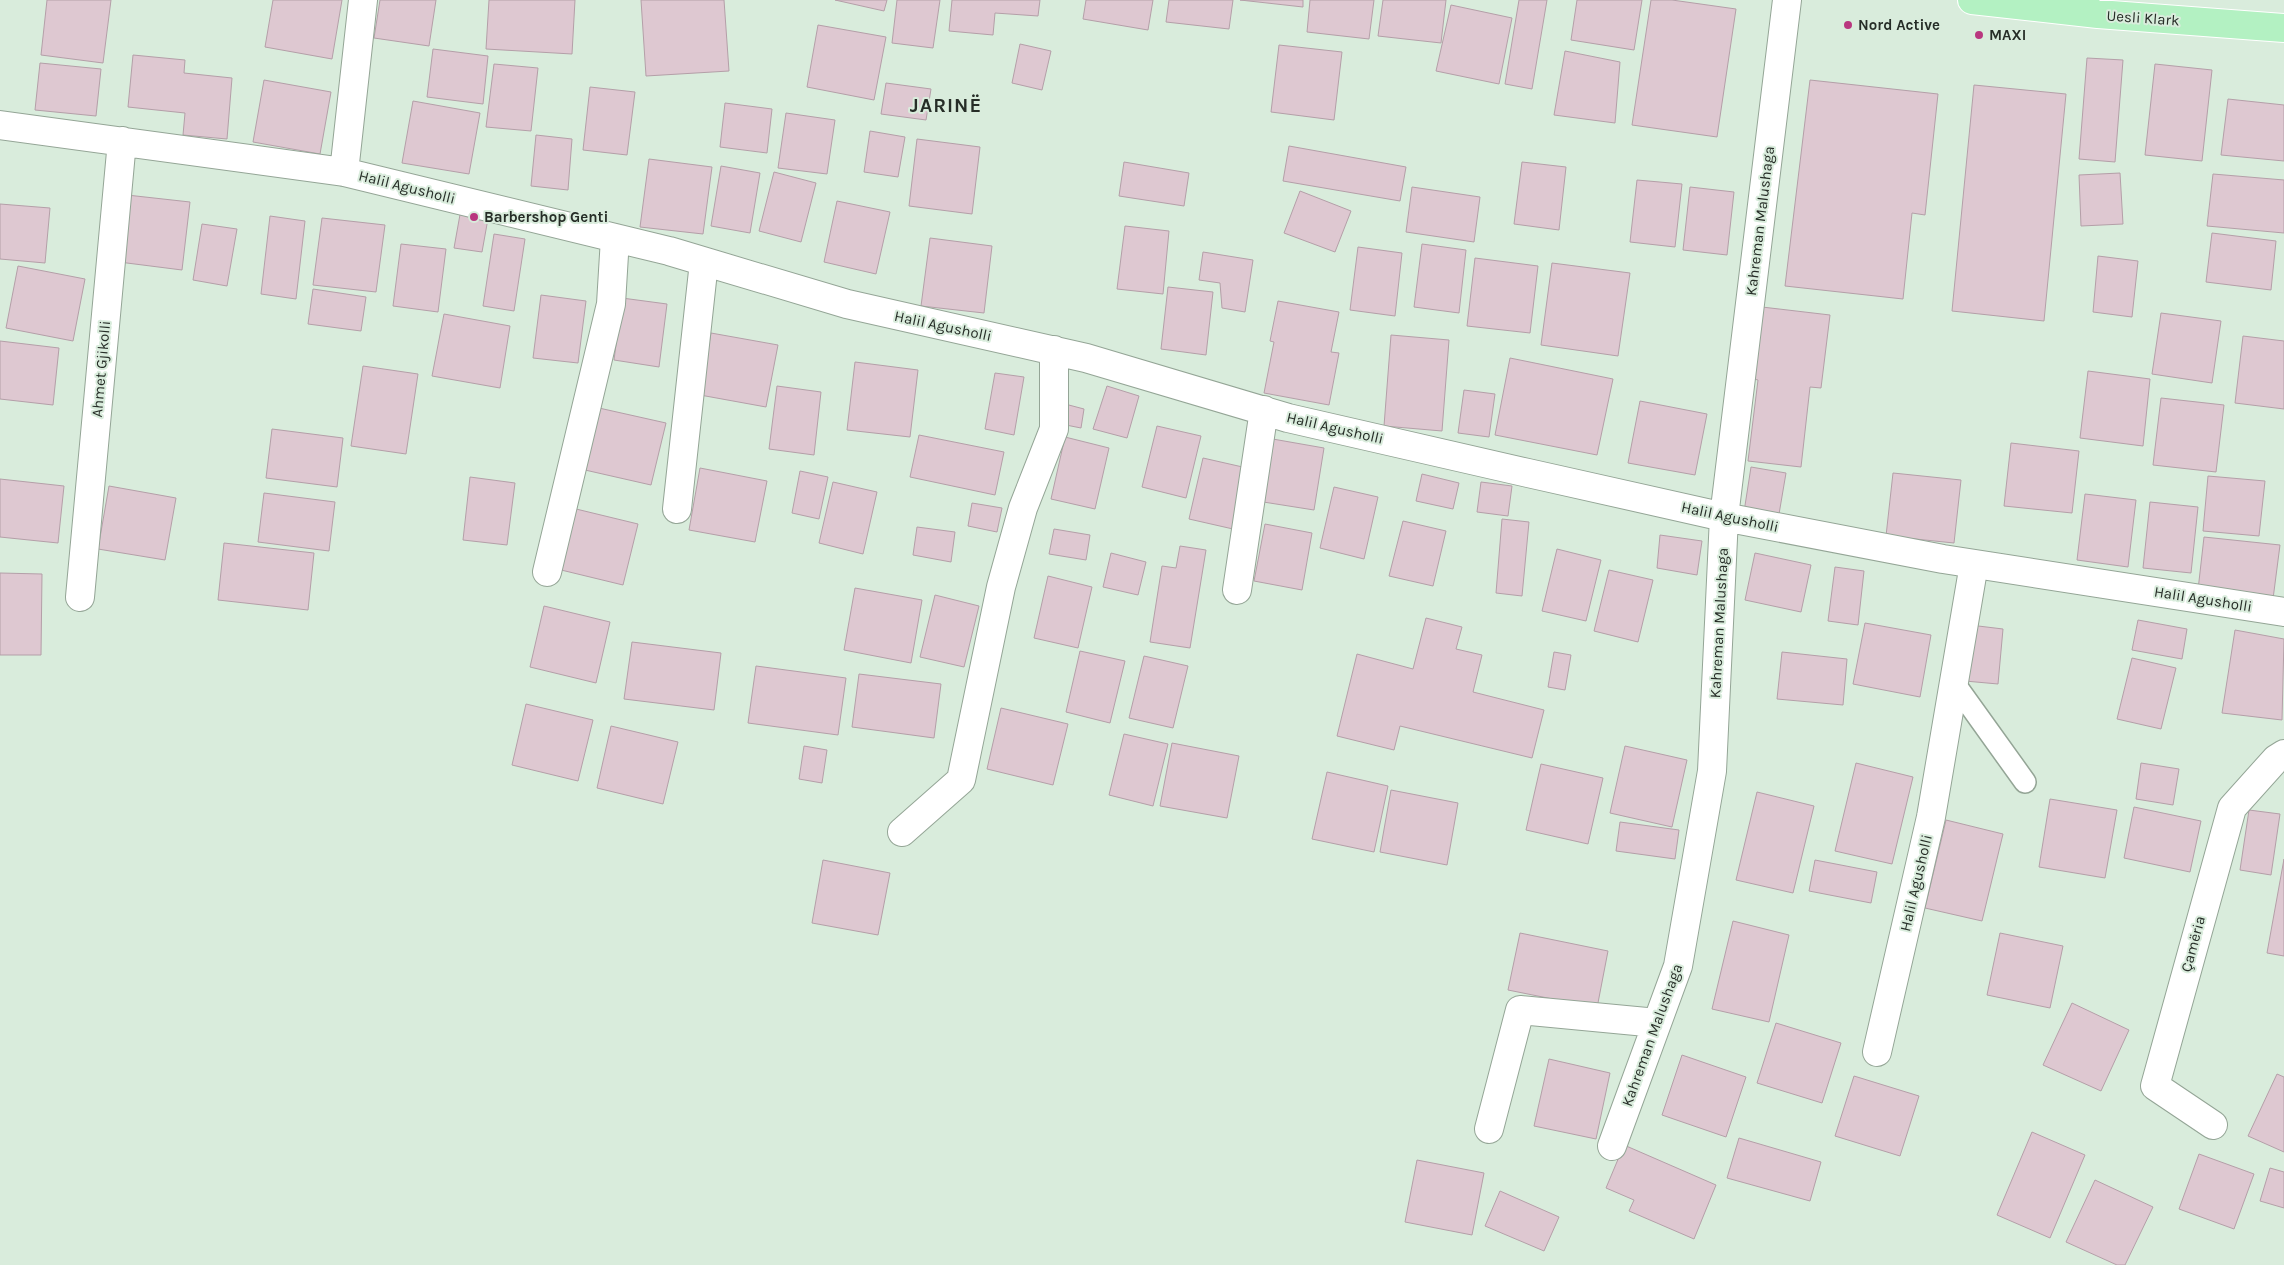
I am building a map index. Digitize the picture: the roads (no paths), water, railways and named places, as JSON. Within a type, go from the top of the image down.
[{"type":"main road","name":"Uesli Klark","points":[[1972,0],[2098,14],[2284,28]]},
{"type":"street","points":[[0,125],[344,172],[363,0]]},
{"type":"street","name":"Kahreman Malushaga","points":[[1612,1146],[1678,966],[1712,771],[1724,517],[1787,0]]},
{"type":"street","name":"Ahmet Gjikolli","points":[[80,597],[122,141]]},
{"type":"street","name":"Halil Agusholli","points":[[344,172],[615,238],[848,304],[1054,350],[1264,410],[1724,517],[1974,564],[2284,612]]},
{"type":"street","points":[[548,572],[611,304],[615,238]]},
{"type":"street","points":[[677,510],[704,262]]},
{"type":"street","points":[[902,832],[961,780],[1001,588],[1023,508],[1054,429],[1054,350]]},
{"type":"street","points":[[1237,590],[1264,410]]},
{"type":"street","name":"Halil Agusholli","points":[[1877,1052],[1931,817],[1974,564]]},
{"type":"street","name":"Çamëria","points":[[2213,1124],[2155,1086],[2232,808],[2276,759],[2284,754]]},
{"type":"street","points":[[1489,1129],[1520,1010],[1657,1024]]},
{"type":"lane","points":[[1954,683],[2025,782]]},
{"type":"place","name":"Nord Active","points":[[1848,25]]},
{"type":"place","name":"MAXI","points":[[1979,35]]},
{"type":"place","name":"Barbershop Genti","points":[[474,217]]},
{"type":"district","name":"JARINË","points":[[946,105]]}]
